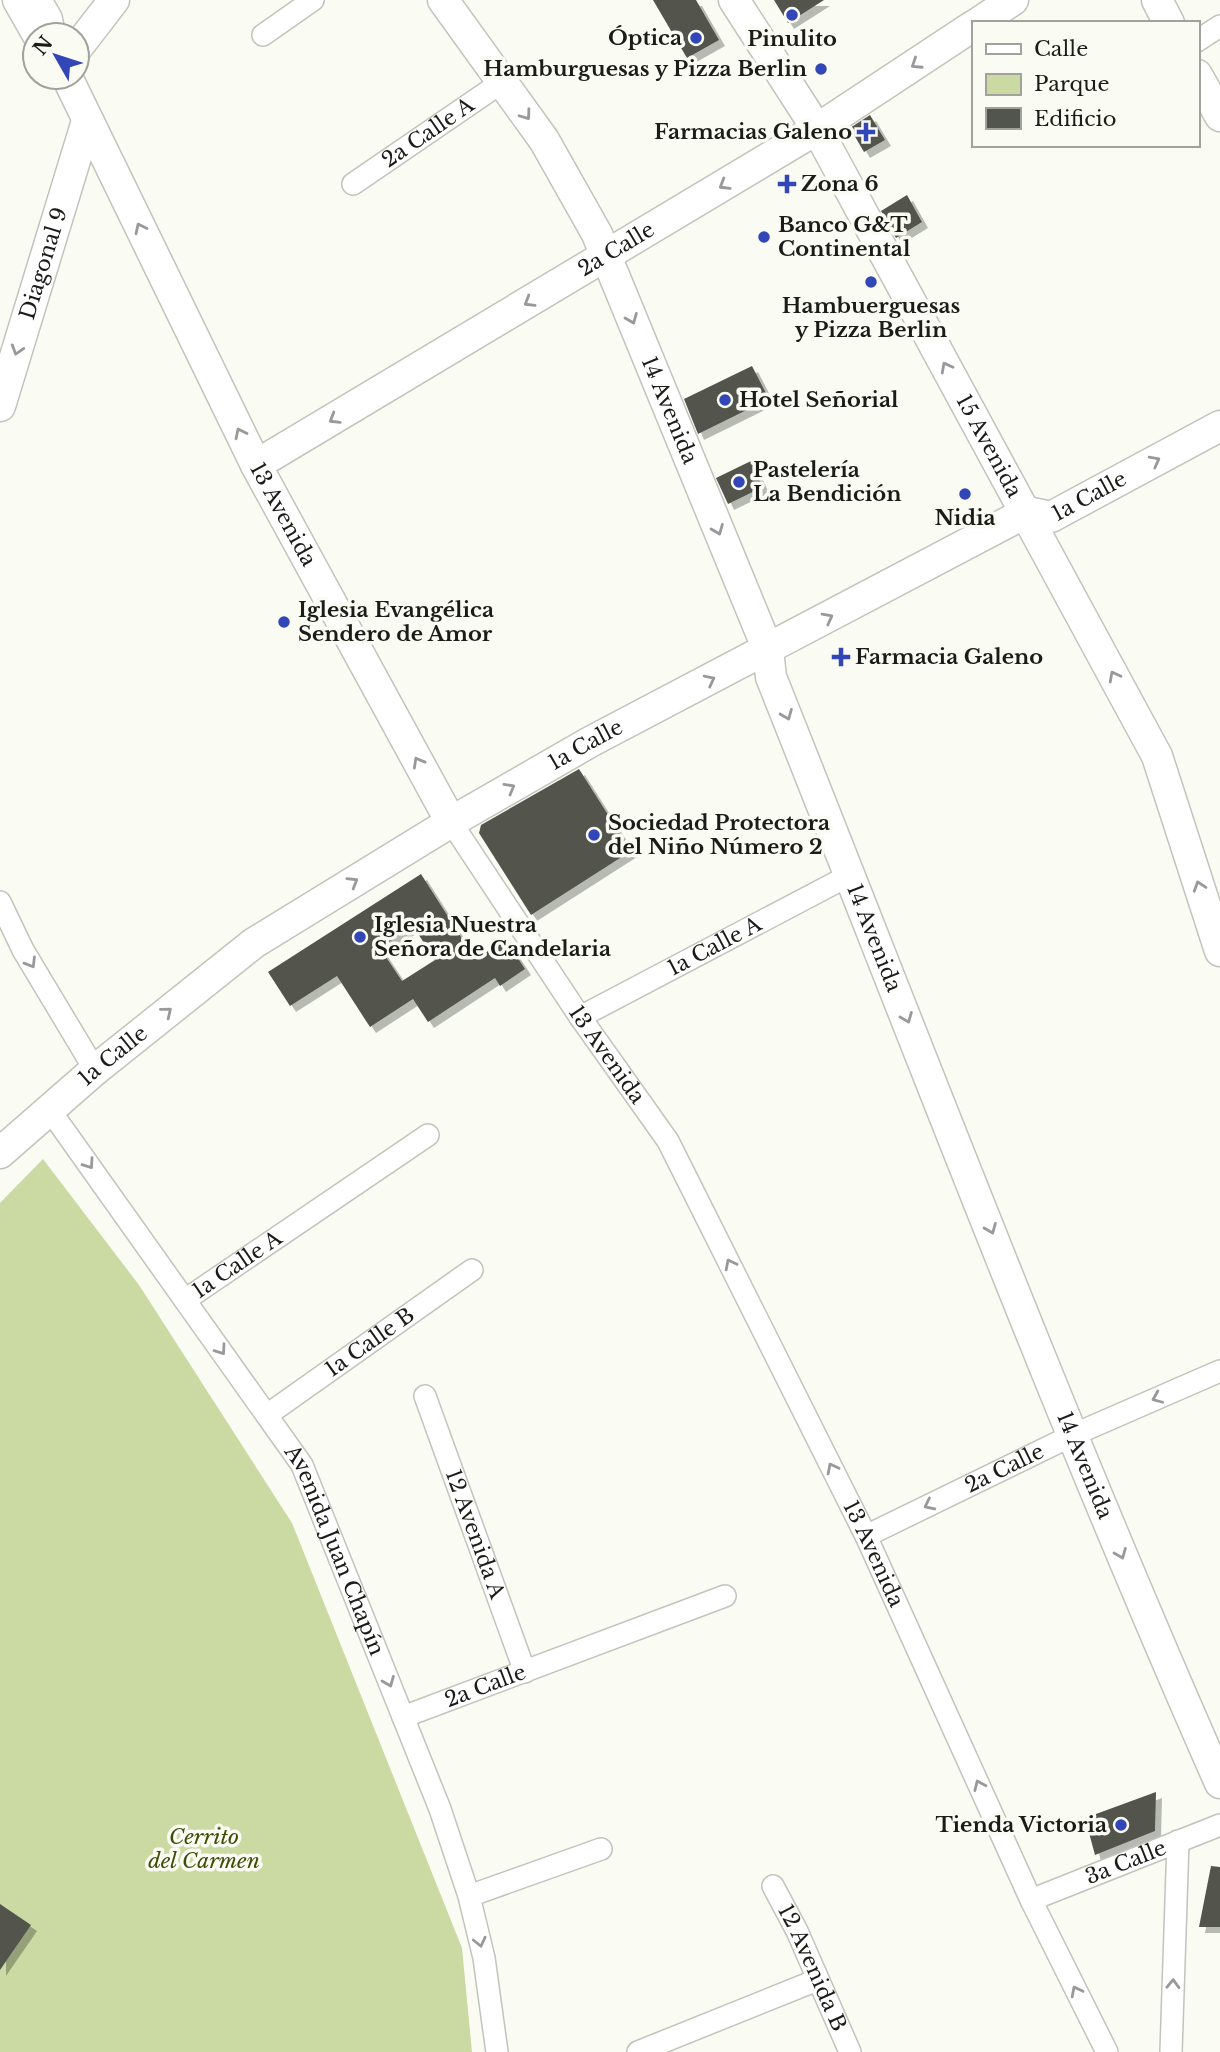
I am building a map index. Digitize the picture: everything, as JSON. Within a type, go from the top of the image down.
[{"type":"street","points":[[18,0],[30,21]]},
{"type":"street","points":[[41,0],[52,21]]},
{"type":"street","points":[[91,30],[114,0]]},
{"type":"street","points":[[263,35],[313,0]]},
{"type":"street","name":"14 Avenida","points":[[443,0],[544,139],[606,256],[768,650],[771,677],[1073,1435],[1147,1619],[1220,1783]]},
{"type":"street","name":"15 Avenida","points":[[734,0],[817,129],[1157,756],[1220,951]]},
{"type":"street","points":[[981,21],[1013,0]]},
{"type":"street","points":[[1157,0],[1168,21]]},
{"type":"street","points":[[1199,40],[1220,26]]},
{"type":"street","name":"2a Calle","points":[[256,465],[817,129],[972,27]]},
{"type":"street","points":[[1199,79],[1220,117]]},
{"type":"street","name":"2a Calle A","points":[[353,184],[502,82]]},
{"type":"street","name":"13 Avenida","points":[[73,91],[256,465],[451,822],[580,1017],[668,1141],[866,1536],[1031,1900],[1107,2052]]},
{"type":"street","name":"Diagonal 9","points":[[0,406],[87,121]]},
{"type":"street","points":[[58,216],[68,199],[84,187],[103,183],[121,190]]},
{"type":"street","name":"1a Calle","points":[[0,1153],[95,1070],[254,943],[451,822],[590,742],[1027,512],[1051,517],[1220,426]]},
{"type":"street","name":"1a Calle A","points":[[580,1017],[850,875]]},
{"type":"street","points":[[0,902],[23,950],[95,1070]]},
{"type":"street","name":"Avenida Juan Chapín","points":[[49,1109],[302,1465],[440,1809],[469,1896],[484,1958],[497,2052]]},
{"type":"street","name":"1a Calle A","points":[[185,1300],[428,1135]]},
{"type":"street","name":"1a Calle B","points":[[267,1415],[472,1270]]},
{"type":"street","name":"2a Calle","points":[[866,1536],[1073,1435],[1220,1371]]},
{"type":"street","name":"12 Avenida A","points":[[425,1396],[525,1672]]},
{"type":"street","name":"2a Calle","points":[[403,1717],[725,1597]]},
{"type":"street","name":"3a Calle","points":[[1031,1900],[1220,1825]]},
{"type":"street","points":[[1171,2052],[1178,1841]]},
{"type":"street","points":[[469,1896],[601,1849]]},
{"type":"street","name":"12 Avenida B","points":[[774,1886],[797,1931],[850,2052]]},
{"type":"street","points":[[638,2052],[817,1979]]},
{"type":"green space","name":"Cerrito del Carmen","points":[[43,1159],[139,1285],[292,1523],[462,1948],[472,2052],[0,2052],[0,1203]]},
{"type":"building","points":[[653,0],[696,0],[719,40],[687,58]]},
{"type":"building","name":"Pinulito","points":[[774,0],[824,0],[788,23]]},
{"type":"building","name":"Farmacias Galeno","points":[[870,115],[885,140],[864,152],[850,128]]},
{"type":"building","points":[[907,195],[922,222],[896,238],[881,211]]},
{"type":"building","name":"Hotel Señorial","points":[[752,366],[769,399],[698,434],[684,399]]},
{"type":"building","name":"Pastelería La Bendición","points":[[751,461],[763,487],[728,504],[716,478]]},
{"type":"building","name":"Sociedad Protectora del Niño Número 2","points":[[579,769],[631,851],[531,915],[479,833],[481,825]]},
{"type":"building","points":[[421,874],[475,959],[506,940],[525,969],[500,986],[495,978],[428,1022],[413,999],[370,1027],[337,976],[290,1006],[268,972]],"holes":[[[413,926],[435,960],[402,981],[380,948]]]},
{"type":"building","name":"Tienda Victoria","points":[[1156,1792],[1155,1831],[1095,1855],[1085,1818]]},
{"type":"building","points":[[1211,1866],[1220,1867],[1220,1927],[1199,1927]]},
{"type":"building","points":[[0,1904],[31,1925],[0,1970]]},
{"type":"place","name":"Pinulito","points":[[792,15]]},
{"type":"place","name":"Óptica","points":[[696,38]]},
{"type":"place","name":"Hamburguesas y Pizza Berlin","points":[[821,69]]},
{"type":"place","name":"Farmacias Galeno","points":[[866,132]]},
{"type":"place","name":"Zona 6","points":[[787,184]]},
{"type":"place","name":"Banco G&T Continental","points":[[764,237]]},
{"type":"place","name":"Hambuerguesas y Pizza Berlin","points":[[871,282]]},
{"type":"place","name":"Hotel Señorial","points":[[725,400]]},
{"type":"place","name":"Pastelería La Bendición","points":[[739,482]]},
{"type":"place","name":"Nidia","points":[[965,494]]},
{"type":"place","name":"Iglesia Evangélica Sendero de Amor","points":[[284,622]]},
{"type":"place","name":"Farmacia Galeno","points":[[841,657]]},
{"type":"place","name":"Sociedad Protectora del Niño Número 2","points":[[594,835]]},
{"type":"place","name":"Iglesia Nuestra Señora de Candelaria","points":[[360,937]]},
{"type":"place","name":"Tienda Victoria","points":[[1121,1825]]}]
